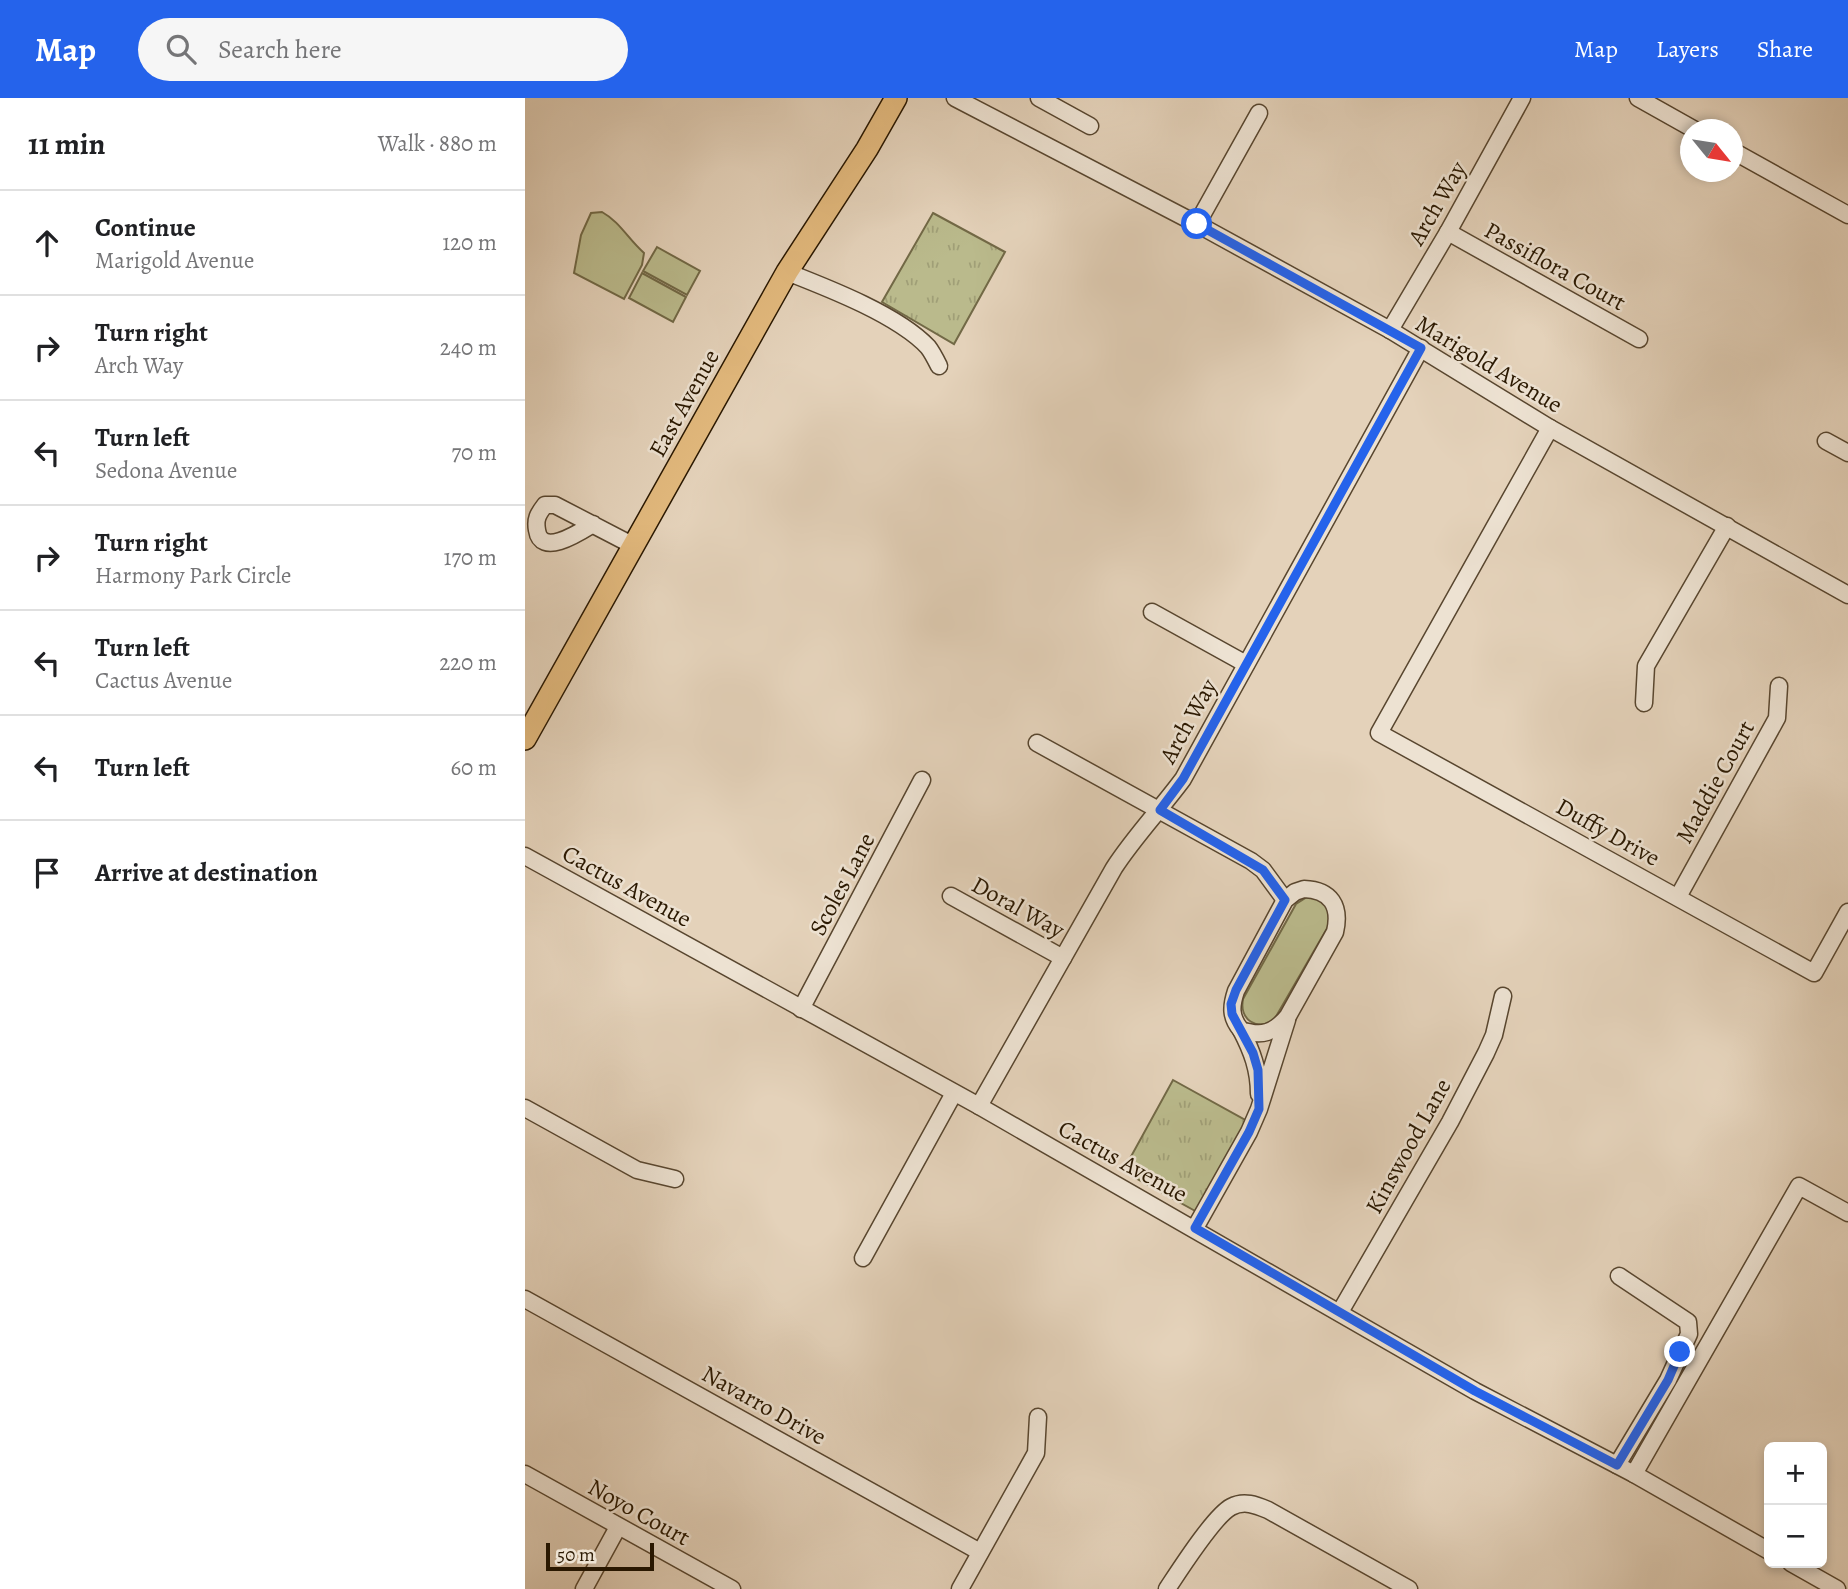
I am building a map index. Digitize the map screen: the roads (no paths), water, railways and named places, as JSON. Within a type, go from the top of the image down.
[{"type":"main road","name":"East Avenue","points":[[525,739],[787,272],[867,149],[896,98]]},
{"type":"street","name":"Marigold Avenue","points":[[955,98],[1197,224],[1390,330],[1550,428],[1848,595]]},
{"type":"street","points":[[1038,98],[1090,126]]},
{"type":"street","name":"Arch Way","points":[[1390,330],[1522,98]]},
{"type":"street","points":[[1638,98],[1680,122]]},
{"type":"street","points":[[1197,224],[1259,113]]},
{"type":"street","points":[[1743,157],[1848,215]]},
{"type":"street","name":"Passiflora Court","points":[[1448,232],[1639,339]]},
{"type":"street","points":[[787,272],[874,310],[929,348],[939,366]]},
{"type":"street","name":"Arch Way","points":[[979,1106],[1132,841],[1183,779],[1421,348]]},
{"type":"street","name":"Duffy Drive","points":[[1550,428],[1379,733],[1814,973],[1848,912]]},
{"type":"street","points":[[1826,441],[1848,453]]},
{"type":"street","points":[[593,524],[634,546]]},
{"type":"street","points":[[1644,703],[1646,666],[1727,526]]},
{"type":"street","points":[[1152,612],[1246,664]]},
{"type":"street","name":"Maddie Court","points":[[1678,897],[1777,718],[1779,686]]},
{"type":"street","points":[[1037,743],[1263,870],[1285,900]]},
{"type":"street","name":"Scoles Lane","points":[[801,1009],[922,780]]},
{"type":"street","name":"Cactus Avenue","points":[[525,856],[979,1106],[1475,1391],[1634,1474],[1764,1548]]},
{"type":"street","points":[[1241,1030],[1266,1034],[1279,1027],[1288,1016],[1335,932],[1338,920],[1336,909],[1331,900],[1315,890],[1295,892],[1285,900],[1231,1004],[1232,1014],[1253,1053],[1258,1070],[1259,1109]]},
{"type":"street","name":"Doral Way","points":[[951,896],[1063,958]]},
{"type":"street","name":"Kinswood Lane","points":[[1340,1312],[1450,1122],[1486,1053],[1494,1035],[1503,996]]},
{"type":"street","points":[[1195,1228],[1249,1132],[1259,1109],[1288,1016]]},
{"type":"street","points":[[863,1258],[954,1093]]},
{"type":"street","points":[[525,1108],[637,1170],[675,1179]]},
{"type":"street","points":[[1634,1474],[1799,1186],[1848,1213]]},
{"type":"street","points":[[1617,1465],[1668,1380],[1689,1334],[1688,1322],[1619,1276]]},
{"type":"street","name":"Navarro Drive","points":[[525,1299],[980,1552]]},
{"type":"street","points":[[960,1589],[1036,1453],[1038,1417]]},
{"type":"street","name":"Noyo Court","points":[[525,1474],[732,1589]]},
{"type":"street","points":[[1167,1589],[1217,1519],[1229,1507],[1240,1504],[1259,1506],[1409,1589]]},
{"type":"street","points":[[584,1589],[618,1527]]},
{"type":"street","points":[[1800,1568],[1837,1589]]}]
